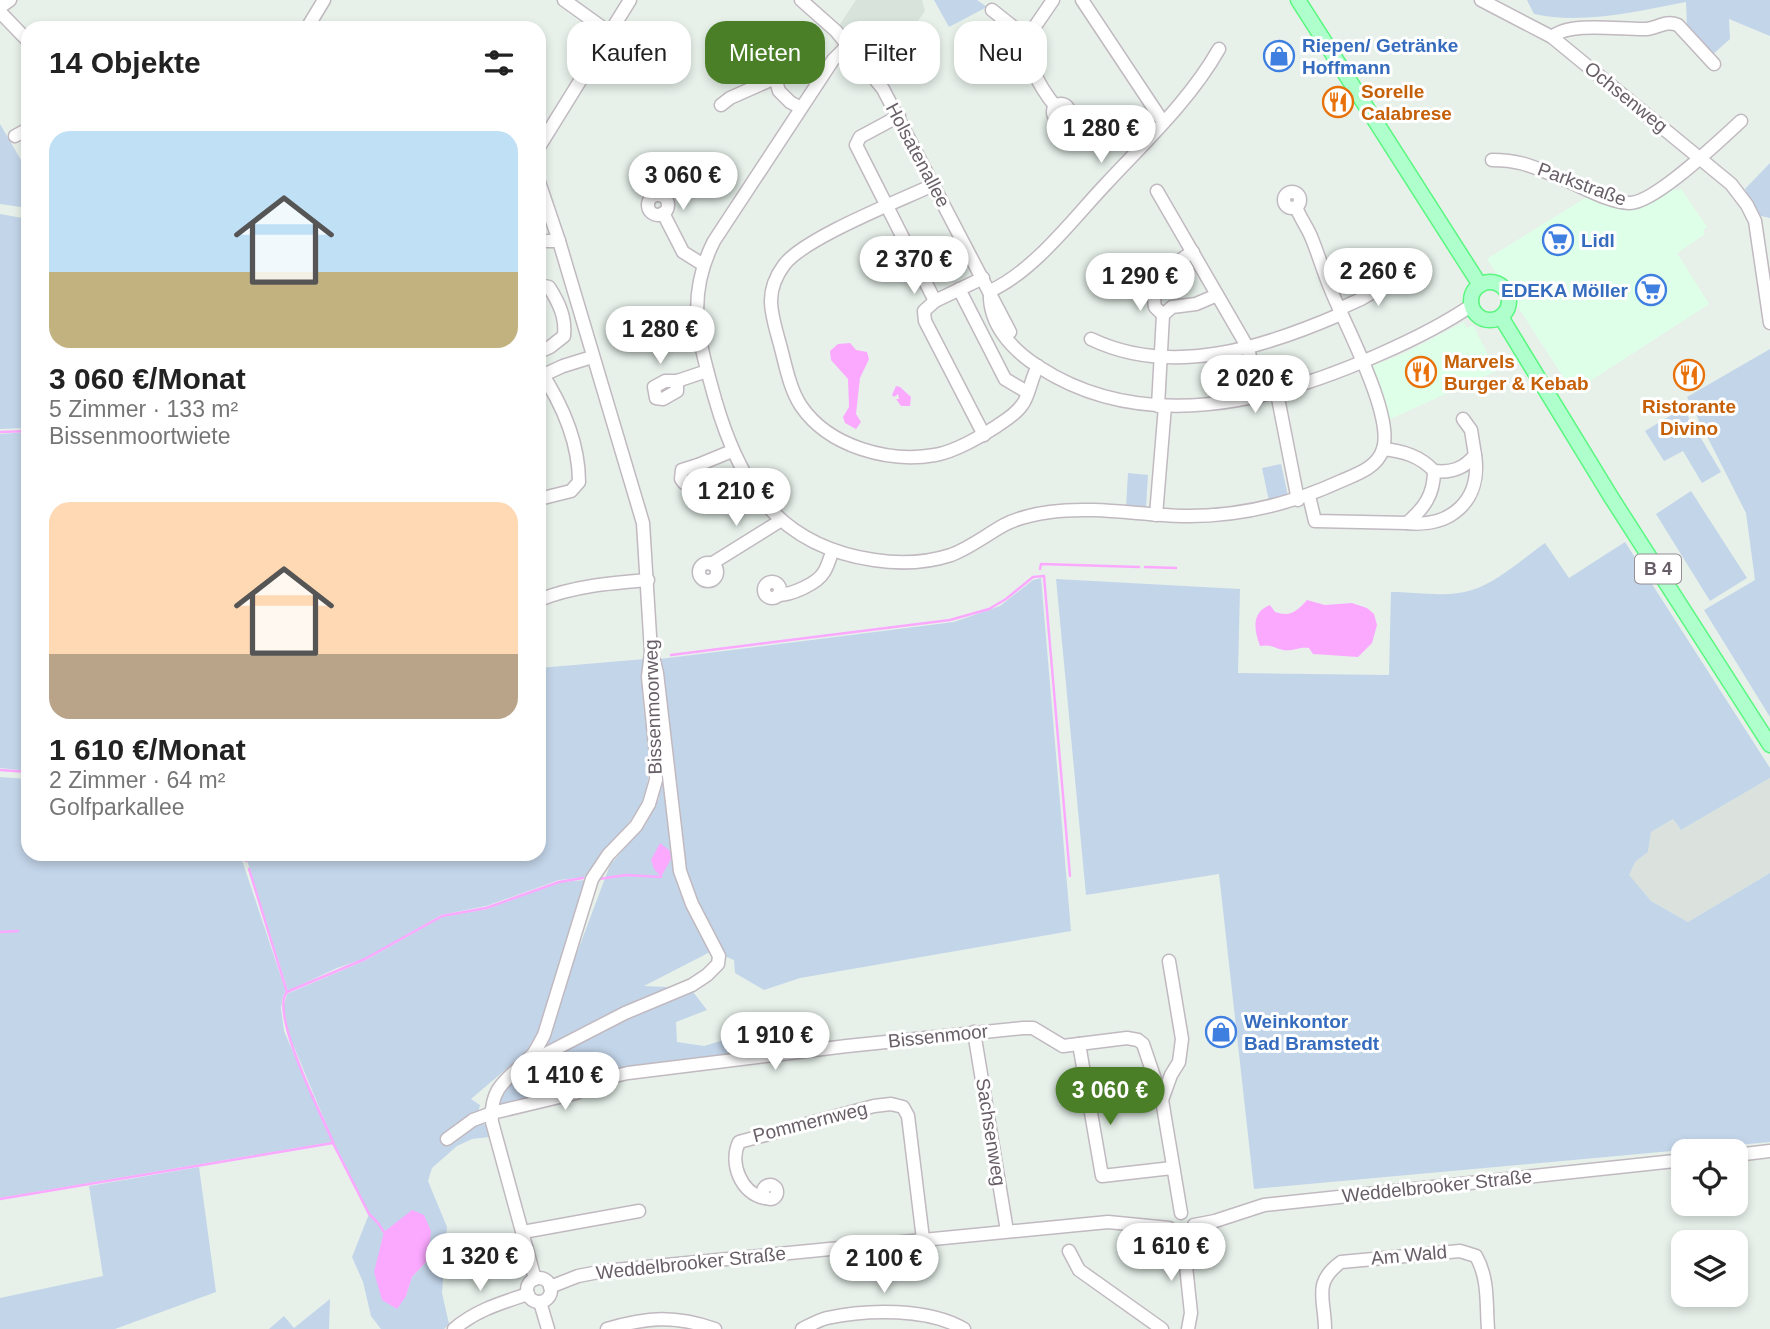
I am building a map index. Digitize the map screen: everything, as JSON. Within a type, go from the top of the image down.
[{"type":"main road","points":[[1298,0],[1480,285]]},
{"type":"main road","points":[[1488,282],[1503,288],[1508,295],[1509,303],[1501,317],[1487,320],[1480,317],[1472,305],[1474,291],[1480,285],[1488,282]]},
{"type":"main road","name":"B 4","points":[[1501,317],[1546,393],[1770,745]]},
{"type":"street","points":[[10,0],[0,9],[21,33]]},
{"type":"street","points":[[311,21],[324,0]]},
{"type":"street","points":[[564,0],[593,21]]},
{"type":"street","points":[[617,21],[630,0]]},
{"type":"street","name":"Holsatenallee","points":[[802,0],[839,35]]},
{"type":"street","points":[[1039,21],[1053,0]]},
{"type":"street","points":[[1082,0],[1163,122]]},
{"type":"street","name":"Ochsenweg","points":[[1481,0],[1552,37],[1731,184],[1755,220],[1770,323]]},
{"type":"street","points":[[992,10],[1006,21]]},
{"type":"street","name":"Ochsenweg","points":[[1552,37],[1557,33],[1583,29],[1646,29],[1672,23],[1678,25],[1714,64]]},
{"type":"street","points":[[990,291],[1011,279],[1054,240],[1204,76],[1219,49]]},
{"type":"street","points":[[839,54],[714,241],[702,264],[697,290],[697,317],[707,371],[732,451],[755,492],[780,521],[811,541],[853,557],[889,562],[919,562],[952,554],[1007,523],[1030,516],[1077,510],[1217,516],[1265,508],[1304,498],[1367,470],[1383,449],[1385,433],[1382,415],[1311,236],[1296,207]]},
{"type":"street","points":[[546,136],[578,84]]},
{"type":"street","points":[[722,105],[730,98],[762,84]]},
{"type":"street","points":[[777,84],[790,102],[801,108]]},
{"type":"street","name":"Holsatenallee","points":[[879,84],[899,117],[1010,332],[1033,363],[1055,378],[1087,392],[1161,406],[1201,406],[1259,397],[1315,381],[1362,362],[1422,334],[1472,305]]},
{"type":"street","points":[[1039,84],[1055,106]]},
{"type":"street","points":[[899,117],[860,137],[856,145],[935,301]]},
{"type":"street","points":[[1700,158],[1741,121]]},
{"type":"street","points":[[15,136],[21,133]]},
{"type":"street","name":"Parkstraße","points":[[1492,160],[1516,160],[1626,203],[1643,200],[1700,158]]},
{"type":"street","points":[[933,185],[796,251],[784,265],[774,284],[770,313],[788,376],[801,406],[821,427],[860,449],[886,457],[936,455],[984,435],[1013,415],[1024,403],[1033,363]]},
{"type":"street","points":[[1157,191],[1248,348],[1259,397]]},
{"type":"street","name":"Bissenmoorweg","points":[[492,1112],[499,1086],[534,1053],[544,1035],[593,878],[608,855],[636,826],[649,804],[656,780],[648,677],[651,652],[643,523],[546,203]]},
{"type":"street","points":[[663,213],[683,252],[702,264]]},
{"type":"street","points":[[546,241],[559,242]]},
{"type":"street","points":[[1164,316],[1155,307],[1154,287],[1170,268],[1193,252]]},
{"type":"street","points":[[1091,339],[1131,352],[1161,356],[1203,355],[1248,348],[1294,334],[1340,312],[1400,276]]},
{"type":"street","points":[[983,278],[926,307],[925,321],[984,435]]},
{"type":"street","points":[[546,286],[558,301],[565,323],[564,336],[546,349]]},
{"type":"street","points":[[959,289],[1005,379],[1027,392]]},
{"type":"street","points":[[1156,514],[1164,316],[1172,307],[1196,304],[1217,295]]},
{"type":"street","points":[[546,371],[593,357]]},
{"type":"street","points":[[677,381],[707,371]]},
{"type":"street","points":[[546,383],[564,412],[579,468],[579,482],[572,491],[546,497]]},
{"type":"street","points":[[1276,393],[1290,458],[1315,521],[1428,523],[1458,510],[1468,499],[1477,481],[1471,430],[1463,419]]},
{"type":"street","points":[[1383,449],[1420,458],[1434,471],[1457,470],[1468,464],[1475,455]]},
{"type":"street","points":[[698,465],[732,451]]},
{"type":"street","points":[[1407,523],[1423,509],[1434,487],[1434,471]]},
{"type":"street","points":[[711,564],[780,521]]},
{"type":"street","points":[[778,595],[787,595],[818,578],[824,573],[833,550]]},
{"type":"street","points":[[546,597],[564,590],[648,580]]},
{"type":"street","points":[[517,1068],[625,1013],[692,985],[718,964],[719,956],[688,895],[680,872],[657,673],[651,652]]},
{"type":"street","name":"Bissenmoor","points":[[1162,1100],[1179,1062],[1182,1039],[1169,961]]},
{"type":"street","name":"Bissenmoor","points":[[447,1139],[473,1120],[492,1112],[576,1093],[597,1080],[628,1073],[974,1032],[1033,1028],[1063,1046],[1127,1038],[1138,1040],[1146,1049],[1162,1100],[1181,1213]]},
{"type":"street","name":"Sachsenweg","points":[[974,1032],[1007,1231]]},
{"type":"street","points":[[1079,1044],[1102,1176],[1172,1168]]},
{"type":"street","points":[[1154,1076],[1171,1075]]},
{"type":"street","name":"Pommernweg","points":[[765,1198],[749,1191],[741,1182],[735,1155],[739,1142],[874,1106],[891,1104],[903,1107],[908,1116],[923,1239]]},
{"type":"street","points":[[492,1112],[536,1279]]},
{"type":"street","points":[[1748,1154],[1770,1151]]},
{"type":"street","name":"Weddelbrooker Straße","points":[[1194,1225],[1264,1205],[1671,1161]]},
{"type":"street","points":[[523,1231],[639,1211]]},
{"type":"street","points":[[1169,1228],[1171,1220],[1181,1213],[1188,1215],[1194,1225],[1190,1235],[1183,1238],[1191,1313],[1188,1329]]},
{"type":"street","name":"Weddelbrooker Straße","points":[[550,1287],[578,1276],[604,1271],[1108,1222],[1169,1228],[1173,1234],[1183,1238]]},
{"type":"street","points":[[1069,1251],[1079,1269],[1162,1329]]},
{"type":"street","name":"Am Wald","points":[[1325,1329],[1321,1288],[1331,1269],[1341,1262],[1460,1251],[1476,1256],[1481,1266],[1485,1278],[1488,1329]]},
{"type":"street","points":[[536,1279],[546,1281],[550,1287],[548,1297],[540,1302],[532,1300],[528,1294],[529,1283],[536,1279]]},
{"type":"street","points":[[454,1329],[468,1317],[528,1294]]},
{"type":"street","points":[[540,1302],[548,1329]]},
{"type":"street","points":[[802,1329],[826,1318],[895,1311],[947,1319],[964,1329]]},
{"type":"street","points":[[607,1329],[632,1321],[663,1318],[693,1321],[715,1329]]},
{"type":"shaded area","points":[[856,0],[922,0],[925,11],[918,21],[842,21]]},
{"type":"shaded area","points":[[934,0],[977,0],[987,7],[960,21],[954,21],[954,24],[949,27]]},
{"type":"shaded area","points":[[1527,0],[1770,0],[1770,36],[1729,19],[1730,39],[1711,56],[1687,29],[1686,2],[1610,16],[1571,18],[1534,14]]},
{"type":"shaded area","points":[[0,124],[21,160],[21,207],[0,204]]},
{"type":"shaded area","points":[[1770,163],[1770,218],[1757,215],[1745,189]]},
{"type":"shaded area","points":[[1674,187],[1677,191],[1681,189],[1707,227],[1703,230],[1705,234],[1677,253],[1709,304],[1573,392],[1487,259],[1592,194],[1622,209],[1640,208]]},
{"type":"shaded area","points":[[0,214],[21,218],[21,428],[0,429]]},
{"type":"shaded area","points":[[1464,322],[1467,328],[1473,325],[1496,371],[1390,419],[1368,368],[1405,353]]},
{"type":"shaded area","points":[[850,343],[856,350],[867,352],[869,359],[860,378],[856,414],[861,422],[856,429],[845,423],[843,417],[849,407],[848,379],[831,360],[830,351],[838,344]]},
{"type":"shaded area","points":[[1770,349],[1770,717],[1704,610],[1755,580],[1746,513],[1687,397]]},
{"type":"shaded area","points":[[896,386],[911,397],[910,406],[901,406],[896,399],[899,399],[898,394],[894,397],[892,395]]},
{"type":"shaded area","points":[[1683,408],[1721,472],[1702,483],[1683,451],[1664,461],[1645,431]]},
{"type":"shaded area","points":[[21,432],[21,770],[0,768],[0,434]]},
{"type":"shaded area","points":[[1281,464],[1288,496],[1269,501],[1262,468]]},
{"type":"shaded area","points":[[1128,473],[1148,475],[1146,507],[1126,506]]},
{"type":"shaded area","points":[[1691,491],[1747,578],[1710,601],[1656,514]]},
{"type":"shaded area","points":[[1625,542],[1770,768],[1770,778],[1681,830],[1673,819],[1651,832],[1648,852],[1635,862],[1629,875],[1651,901],[1688,922],[1770,873],[1770,1142],[1748,1144],[1748,1139],[1671,1139],[1671,1151],[1254,1189],[1219,874],[1086,895],[1056,579],[1240,589],[1238,673],[1389,675],[1391,592],[1442,594],[1472,590],[1500,576],[1545,543],[1569,578]]},
{"type":"shaded area","points":[[1041,578],[1071,931],[800,978],[764,990],[735,973],[734,960],[712,951],[644,986],[690,988],[707,1010],[676,1022],[677,1042],[704,1046],[740,1035],[748,1056],[627,1071],[576,1091],[498,1106],[509,1086],[539,1054],[610,865],[646,824],[659,798],[660,659],[954,622],[1000,606],[1033,580]]},
{"type":"shaded area","points":[[1307,600],[1325,605],[1352,603],[1367,608],[1374,614],[1377,625],[1372,643],[1358,657],[1313,654],[1309,648],[1287,650],[1260,646],[1256,622],[1264,608],[1270,605],[1275,612],[1289,614]]},
{"type":"shaded area","points":[[645,659],[642,686],[649,757],[647,785],[638,809],[600,856],[587,877],[559,880],[486,906],[441,915],[366,958],[288,991],[247,861],[546,861],[546,667]]},
{"type":"shaded area","points":[[0,777],[21,778],[21,861],[242,861],[286,992],[281,1008],[284,1031],[332,1142],[0,1198],[0,932],[19,931],[0,931]]},
{"type":"shaded area","points":[[1770,778],[1770,873],[1688,922],[1651,901],[1628,875],[1635,862],[1648,852],[1651,832],[1673,819],[1681,830]]},
{"type":"shaded area","points":[[660,843],[670,851],[671,859],[661,877],[651,860]]},
{"type":"shaded area","points":[[586,880],[538,1031],[526,1052],[471,1099],[480,1105],[476,1121],[486,1125],[490,1137],[472,1139],[457,1146],[432,1168],[428,1181],[447,1227],[442,1293],[449,1324],[444,1329],[381,1329],[371,1316],[363,1282],[352,1257],[369,1214],[334,1143],[287,1030],[283,1008],[287,994],[366,960],[442,917],[487,909],[560,882]],"holes":[[[428,1260],[412,1277],[406,1296],[375,1272]]]},
{"type":"shaded area","points":[[199,1167],[216,1292],[115,1329],[0,1329],[0,1298],[103,1276],[89,1186]]},
{"type":"shaded area","points":[[412,1210],[424,1215],[431,1231],[428,1260],[412,1277],[406,1296],[397,1309],[382,1300],[374,1272],[384,1232]]},
{"type":"shaded area","points":[[330,1299],[329,1329],[269,1329],[284,1316],[294,1328]]},
{"type":"waterway","points":[[0,432],[21,431]]},
{"type":"waterway","points":[[1040,569],[1041,564],[1139,567]]},
{"type":"waterway","points":[[1145,567],[1176,568]]},
{"type":"waterway","points":[[671,655],[950,620],[989,609],[1033,577],[1044,576],[1070,876]]},
{"type":"waterway","points":[[0,770],[21,772]]},
{"type":"waterway","points":[[249,869],[287,992],[365,959],[442,916],[486,908],[559,882],[583,878]]},
{"type":"waterway","points":[[599,879],[626,875],[661,877]]},
{"type":"waterway","points":[[0,932],[18,931]]},
{"type":"waterway","points":[[287,992],[283,1003],[291,1041],[333,1142]]},
{"type":"waterway","points":[[0,1199],[333,1143],[369,1214],[377,1222]]},
{"type":"waterway","points":[[378,1223],[384,1232]]},
{"type":"place","name":"Riepen/ Getränke Hoffmann","points":[[1279,56]]},
{"type":"place","name":"Sorelle Calabrese","points":[[1338,102]]},
{"type":"place","name":"Lidl","points":[[1558,240]]},
{"type":"place","name":"EDEKA Möller","points":[[1651,290]]},
{"type":"place","name":"Marvels Burger & Kebab","points":[[1421,372]]},
{"type":"place","name":"Ristorante Divino","points":[[1689,375]]},
{"type":"place","name":"Weinkontor Bad Bramstedt","points":[[1221,1032]]}]
